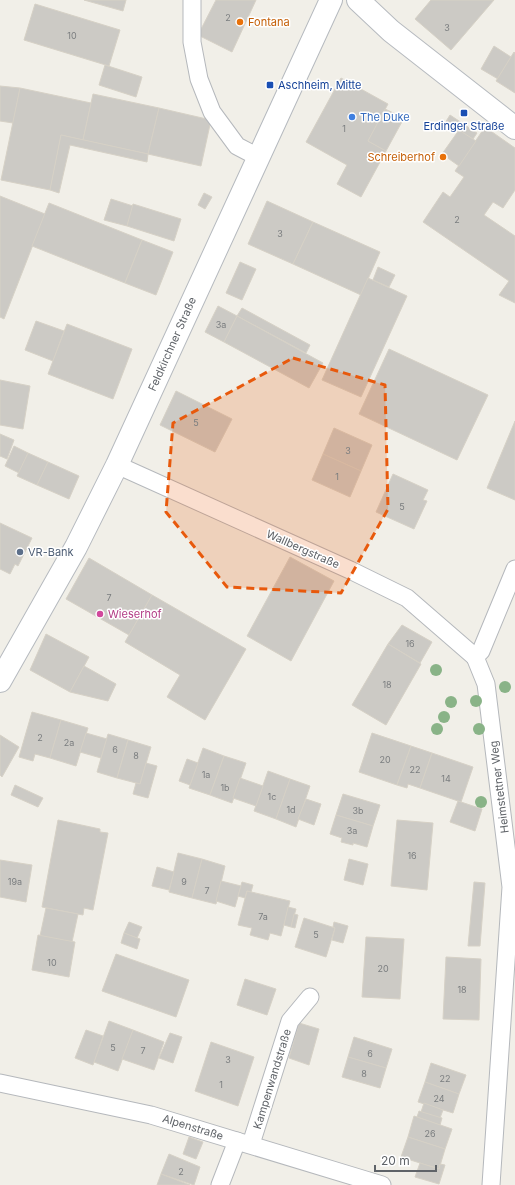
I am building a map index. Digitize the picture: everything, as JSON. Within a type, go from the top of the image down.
[{"type":"main road","name":"Feldkirchner Straße","points":[[0,681],[76,547],[117,466],[331,0]]},
{"type":"main road","points":[[358,0],[391,31],[515,128]]},
{"type":"street","points":[[192,0],[192,42],[199,79],[212,112],[237,146],[258,157]]},
{"type":"street","name":"Wallbergstraße","points":[[117,466],[350,570],[407,598],[475,656]]},
{"type":"street","points":[[475,656],[481,651],[515,569]]},
{"type":"street","name":"Heimstettner Weg","points":[[475,656],[486,684],[511,860],[491,1185]]},
{"type":"street","name":"Kampenwandstraße","points":[[220,1185],[244,1142],[290,1021],[310,997]]},
{"type":"street","name":"Alpenstraße","points":[[0,1083],[151,1115],[382,1185]]},
{"type":"highlighted area","points":[[293,358],[385,385],[388,509],[341,593],[227,587],[166,512],[173,423]]},
{"type":"building","points":[[84,0],[126,0],[123,11]]},
{"type":"building","points":[[216,0],[256,0],[232,52],[198,35]]},
{"type":"building","points":[[431,0],[494,0],[451,50],[415,19]]},
{"type":"building","points":[[35,4],[120,30],[109,66],[24,40]]},
{"type":"building","points":[[494,46],[511,57],[498,79],[481,69]]},
{"type":"building","points":[[514,52],[515,53],[515,93],[496,81]]},
{"type":"building","points":[[105,65],[142,77],[136,97],[99,85]]},
{"type":"building","points":[[341,78],[388,104],[368,141],[386,151],[361,197],[337,184],[347,165],[306,142]]},
{"type":"building","points":[[0,86],[20,88],[13,123],[0,121]]},
{"type":"building","points":[[20,88],[91,103],[83,140],[61,135],[50,190],[1,180]]},
{"type":"building","points":[[93,94],[159,108],[148,154],[83,140]]},
{"type":"building","points":[[159,108],[211,120],[201,166],[148,154]]},
{"type":"building","points":[[385,109],[404,118],[386,151],[368,141]]},
{"type":"building","points":[[450,115],[477,133],[473,139],[445,123]]},
{"type":"building","points":[[485,127],[515,148],[515,190],[503,208],[493,202],[484,215],[515,236],[515,303],[499,295],[509,281],[423,222],[443,192],[450,197],[464,177],[455,171]]},
{"type":"building","points":[[459,130],[476,141],[459,166],[442,154]]},
{"type":"building","points":[[61,135],[148,154],[147,162],[70,145],[59,193],[50,190]]},
{"type":"building","points":[[204,193],[212,197],[205,209],[198,205]]},
{"type":"building","points":[[0,196],[45,214],[4,319],[0,317]]},
{"type":"building","points":[[111,199],[133,206],[127,226],[104,220]]},
{"type":"building","points":[[267,201],[313,222],[293,264],[248,244]]},
{"type":"building","points":[[49,203],[142,240],[125,283],[32,246]]},
{"type":"building","points":[[133,204],[181,219],[174,241],[127,226]]},
{"type":"building","points":[[313,222],[380,252],[361,295],[293,264]]},
{"type":"building","points":[[142,240],[173,252],[156,295],[125,283]]},
{"type":"building","points":[[240,262],[256,269],[242,300],[226,293]]},
{"type":"building","points":[[378,267],[395,275],[389,287],[373,280]]},
{"type":"building","points":[[368,278],[407,296],[361,397],[322,380]]},
{"type":"building","points":[[218,306],[237,316],[224,342],[205,332]]},
{"type":"building","points":[[242,308],[310,345],[306,353],[237,316]]},
{"type":"building","points":[[237,316],[323,363],[309,388],[224,342]]},
{"type":"building","points":[[36,321],[64,331],[53,361],[25,350]]},
{"type":"building","points":[[67,324],[132,349],[113,399],[48,374]]},
{"type":"building","points":[[389,349],[488,395],[457,460],[359,414]]},
{"type":"building","points":[[0,380],[30,386],[23,429],[0,425]]},
{"type":"building","points":[[176,391],[232,419],[215,452],[160,425]]},
{"type":"building","points":[[515,421],[515,500],[487,488]]},
{"type":"building","points":[[334,428],[372,445],[361,471],[323,454]]},
{"type":"building","points":[[0,434],[14,440],[7,459],[0,456]]},
{"type":"building","points":[[14,446],[28,453],[19,473],[5,466]]},
{"type":"building","points":[[28,453],[48,462],[37,485],[17,476]]},
{"type":"building","points":[[323,454],[361,471],[350,497],[312,480]]},
{"type":"building","points":[[48,462],[79,476],[69,499],[37,485]]},
{"type":"building","points":[[393,474],[428,490],[423,500],[427,501],[414,529],[376,512]]},
{"type":"building","points":[[0,523],[32,538],[18,566],[15,564],[10,574],[0,569]]},
{"type":"building","points":[[290,557],[334,581],[291,661],[247,636]]},
{"type":"building","points":[[89,558],[152,595],[129,635],[66,599]]},
{"type":"building","points":[[152,595],[246,649],[205,720],[167,697],[180,675],[125,642]]},
{"type":"building","points":[[402,625],[432,642],[420,663],[388,644]]},
{"type":"building","points":[[46,634],[89,657],[70,692],[30,670]]},
{"type":"building","points":[[388,644],[421,664],[386,725],[352,705]]},
{"type":"building","points":[[84,666],[116,684],[108,701],[70,692]]},
{"type":"building","points":[[32,712],[61,720],[50,758],[35,754],[33,761],[19,757]]},
{"type":"building","points":[[61,720],[88,728],[76,766],[50,758]]},
{"type":"building","points":[[86,733],[107,739],[101,758],[80,752]]},
{"type":"building","points":[[372,733],[411,746],[397,785],[359,772]]},
{"type":"building","points":[[108,734],[128,740],[117,778],[97,772]]},
{"type":"building","points":[[0,735],[19,747],[2,777],[0,775]]},
{"type":"building","points":[[128,740],[151,747],[140,784],[117,778]]},
{"type":"building","points":[[411,746],[432,753],[420,788],[408,784],[407,788],[397,785]]},
{"type":"building","points":[[203,748],[224,756],[210,795],[189,788]]},
{"type":"building","points":[[432,753],[473,767],[461,802],[420,788]]},
{"type":"building","points":[[224,756],[246,763],[232,803],[210,795]]},
{"type":"building","points":[[187,759],[198,763],[190,785],[179,781]]},
{"type":"building","points":[[146,763],[157,766],[148,798],[133,794],[136,783],[140,784]]},
{"type":"building","points":[[268,771],[290,779],[276,819],[254,811]]},
{"type":"building","points":[[240,778],[263,786],[256,806],[233,798]]},
{"type":"building","points":[[290,779],[310,786],[296,827],[276,819]]},
{"type":"building","points":[[15,785],[43,798],[38,807],[11,795]]},
{"type":"building","points":[[343,794],[380,805],[373,826],[336,815]]},
{"type":"building","points":[[306,799],[321,804],[314,825],[298,819]]},
{"type":"building","points":[[458,801],[482,809],[475,831],[450,822]]},
{"type":"building","points":[[336,815],[373,826],[367,847],[353,843],[353,845],[341,842],[342,838],[330,834]]},
{"type":"building","points":[[58,820],[100,829],[100,832],[108,833],[93,910],[84,908],[83,915],[42,907]]},
{"type":"building","points":[[397,820],[433,823],[427,890],[391,886]]},
{"type":"building","points":[[178,853],[202,859],[192,898],[169,892]]},
{"type":"building","points":[[202,859],[225,866],[216,904],[192,898]]},
{"type":"building","points":[[349,859],[368,864],[363,885],[344,880]]},
{"type":"building","points":[[0,860],[32,865],[26,902],[0,897]]},
{"type":"building","points":[[157,867],[174,872],[169,890],[152,886]]},
{"type":"building","points":[[221,881],[241,886],[235,907],[216,901]]},
{"type":"building","points":[[242,882],[253,885],[251,892],[247,891],[245,898],[238,896]]},
{"type":"building","points":[[474,882],[485,883],[480,946],[468,946]]},
{"type":"building","points":[[247,891],[290,901],[281,936],[270,933],[268,940],[250,935],[252,928],[238,925]]},
{"type":"building","points":[[288,907],[296,909],[291,927],[284,925]]},
{"type":"building","points":[[46,908],[78,914],[72,942],[40,936]]},
{"type":"building","points":[[294,914],[298,915],[295,928],[291,927]]},
{"type":"building","points":[[304,918],[335,928],[326,957],[295,947]]},
{"type":"building","points":[[129,922],[142,927],[137,938],[124,933]]},
{"type":"building","points":[[334,922],[348,926],[343,943],[332,940],[335,928],[333,927]]},
{"type":"building","points":[[124,933],[140,939],[137,949],[121,943]]},
{"type":"building","points":[[38,935],[75,942],[69,977],[32,970]]},
{"type":"building","points":[[366,937],[404,939],[400,999],[362,997]]},
{"type":"building","points":[[116,954],[189,980],[176,1017],[102,991]]},
{"type":"building","points":[[446,957],[481,959],[479,1020],[443,1019]]},
{"type":"building","points":[[245,979],[276,989],[267,1015],[237,1005]]},
{"type":"building","points":[[109,1021],[133,1030],[118,1071],[94,1062]]},
{"type":"building","points":[[299,1023],[319,1029],[309,1065],[289,1058]]},
{"type":"building","points":[[86,1030],[103,1036],[93,1065],[75,1058]]},
{"type":"building","points":[[133,1030],[164,1042],[154,1070],[122,1059]]},
{"type":"building","points":[[170,1033],[182,1037],[173,1063],[159,1058]]},
{"type":"building","points":[[354,1037],[392,1049],[386,1068],[348,1057]]},
{"type":"building","points":[[211,1042],[254,1057],[238,1106],[195,1091]]},
{"type":"building","points":[[348,1057],[386,1068],[380,1088],[342,1077]]},
{"type":"building","points":[[431,1063],[466,1075],[459,1094],[425,1082]]},
{"type":"building","points":[[425,1082],[459,1094],[453,1113],[418,1102]]},
{"type":"building","points":[[424,1103],[443,1110],[440,1118],[421,1112]]},
{"type":"building","points":[[419,1111],[442,1118],[440,1125],[417,1117]]},
{"type":"building","points":[[414,1116],[452,1129],[445,1149],[408,1137]]},
{"type":"building","points":[[189,1137],[203,1142],[196,1159],[183,1154]]},
{"type":"building","points":[[408,1137],[445,1149],[439,1169],[401,1157]]},
{"type":"building","points":[[169,1154],[200,1167],[194,1185],[161,1174]]},
{"type":"building","points":[[420,1163],[439,1169],[440,1164],[445,1165],[439,1184],[415,1177]]},
{"type":"building","points":[[161,1174],[190,1185],[157,1185]]},
{"type":"place","name":"Fontana","points":[[240,22]]},
{"type":"place","name":"Aschheim, Mitte","points":[[270,85]]},
{"type":"place","name":"Erdinger Straße","points":[[464,113]]},
{"type":"place","name":"The Duke","points":[[352,117]]},
{"type":"place","name":"Schreiberhof","points":[[443,157]]},
{"type":"place","name":"VR-Bank","points":[[20,552]]},
{"type":"place","name":"Wieserhof","points":[[100,614]]}]
